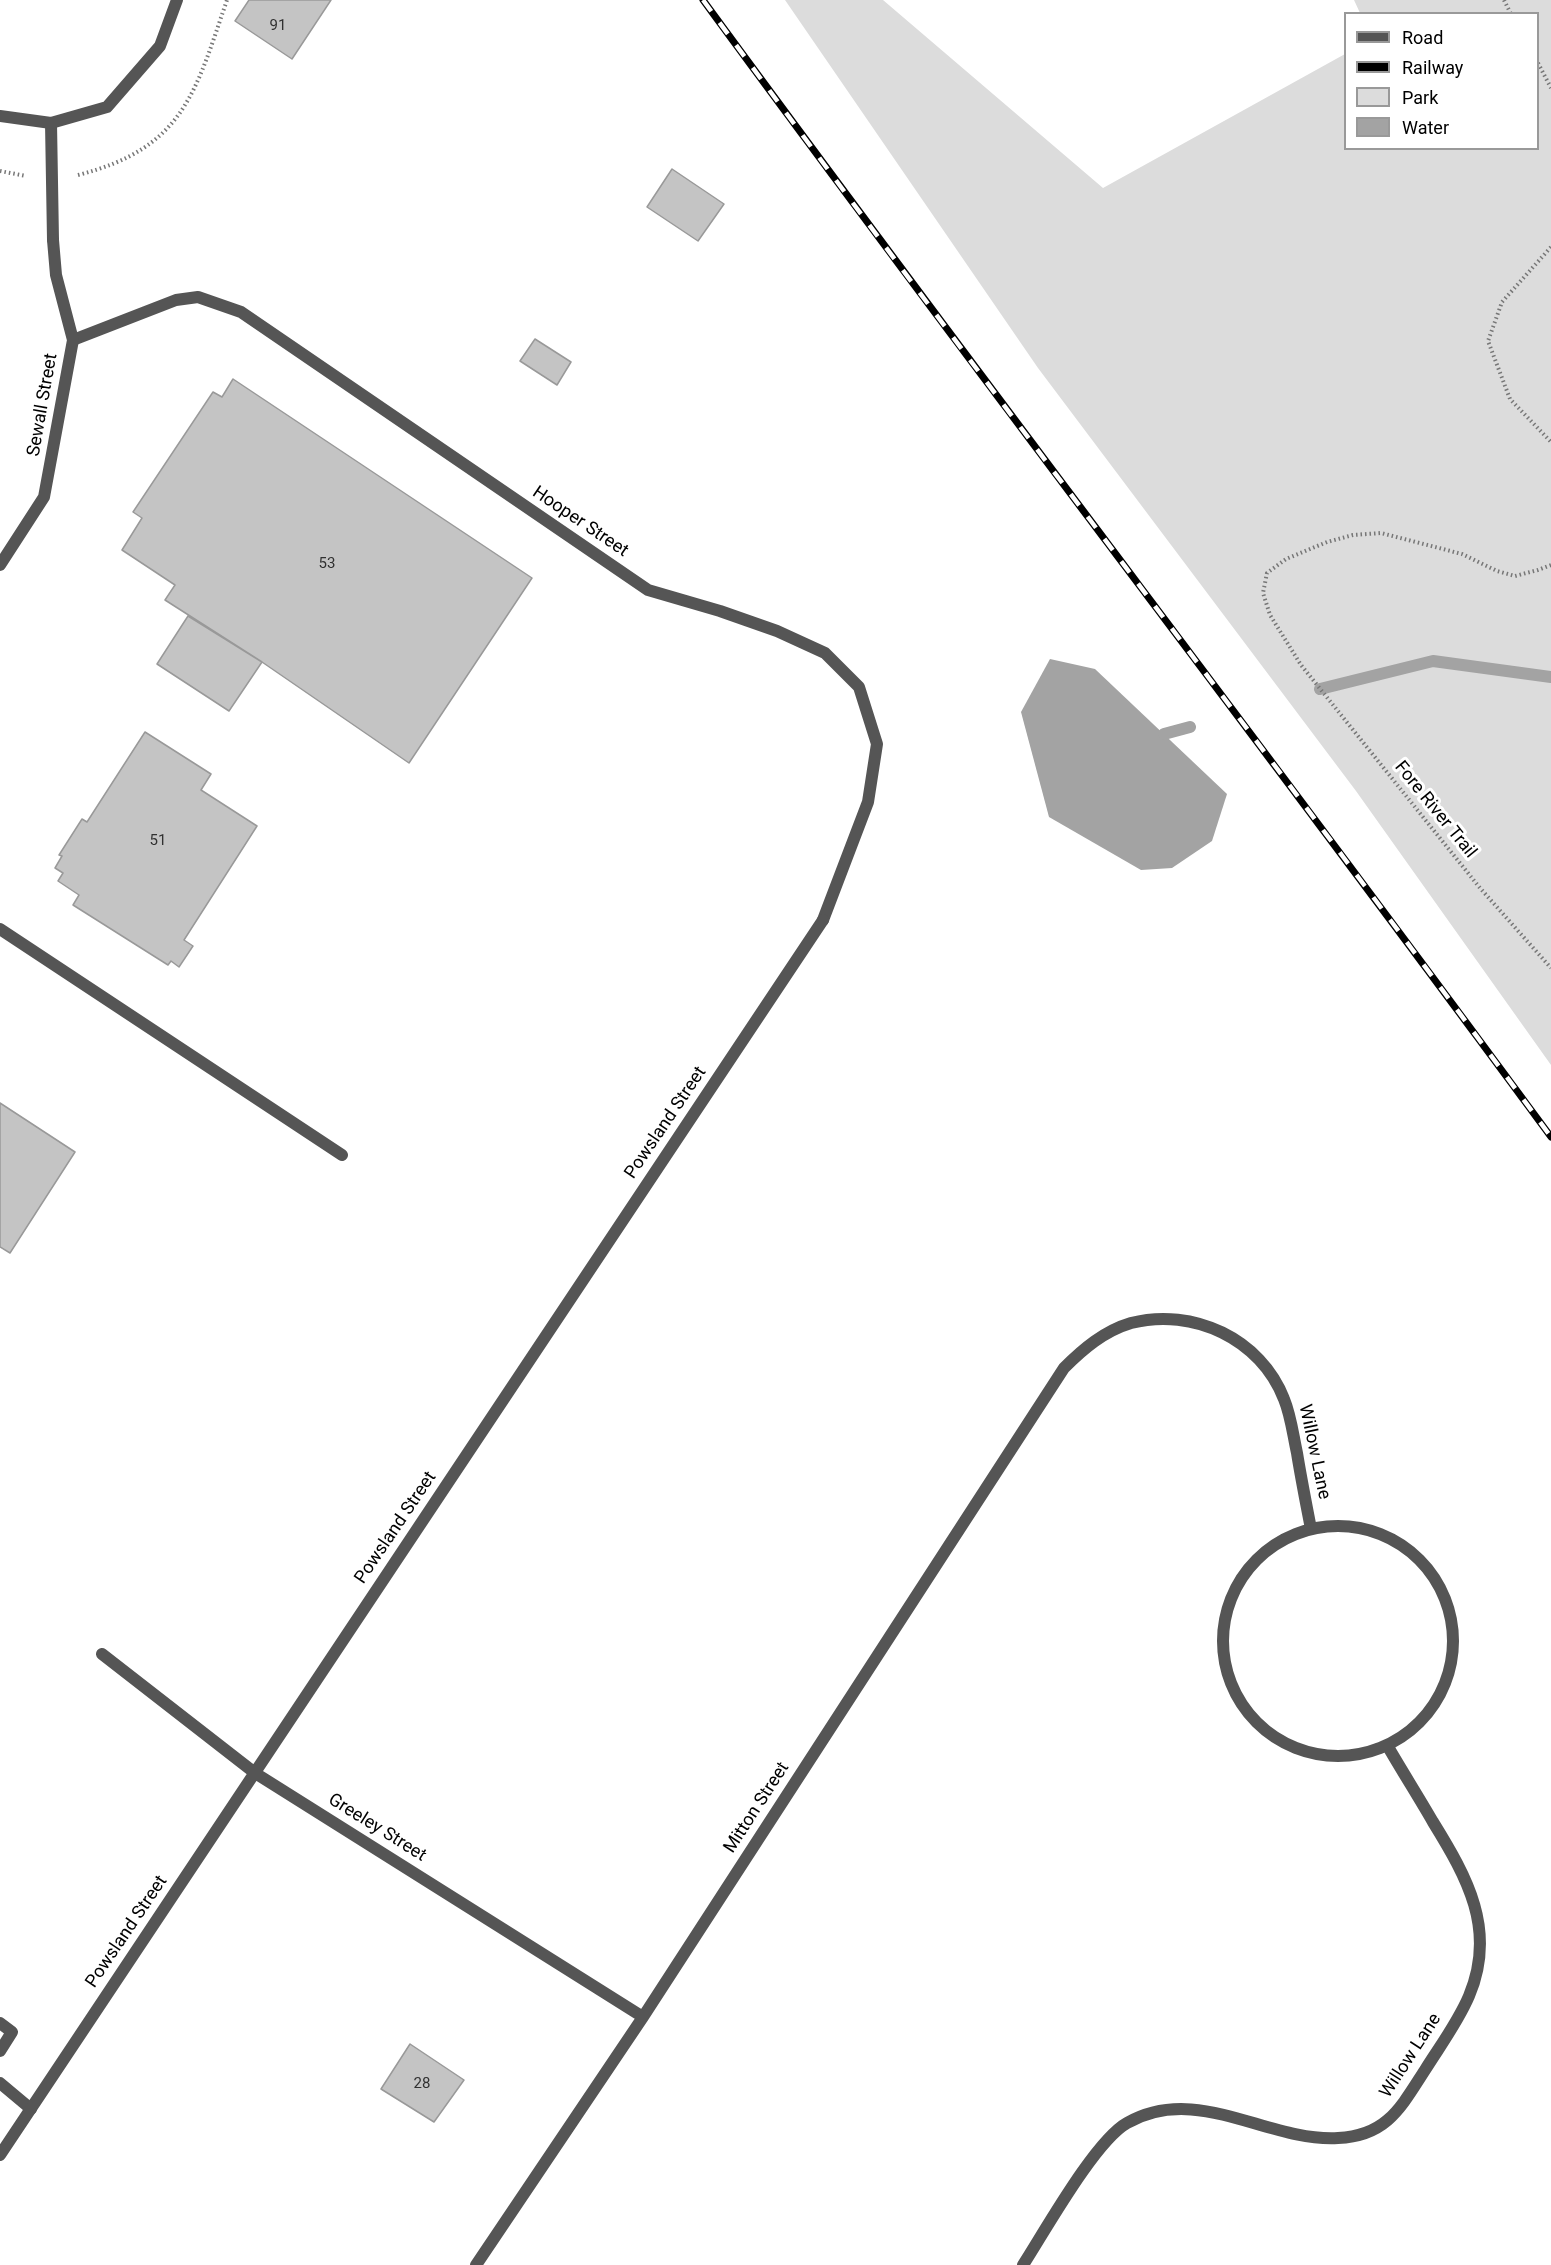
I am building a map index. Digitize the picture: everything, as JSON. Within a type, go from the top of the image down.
[{"type":"street","points":[[0,116],[51,123],[107,107],[160,46],[177,0]]},
{"type":"street","name":"Sewall Street","points":[[0,565],[44,497],[73,340],[56,275],[53,240],[51,123]]},
{"type":"street","name":"Hooper Street","points":[[73,340],[176,300],[198,297],[242,312],[648,590],[777,631],[825,653],[859,687],[878,744],[868,802],[823,920]]},
{"type":"street","name":"Powsland Street","points":[[0,2155],[823,920]]},
{"type":"street","points":[[0,929],[342,1155]]},
{"type":"street","name":"Willow Lane","points":[[1064,1368],[1093,1342],[1111,1331],[1140,1322],[1171,1319],[1191,1321],[1230,1336],[1262,1363],[1275,1380],[1284,1399],[1290,1419],[1311,1529]]},
{"type":"street","name":"Mitton Street","points":[[476,2265],[643,2017],[1064,1368]]},
{"type":"street","name":"Willow Lane","points":[[1329,1526],[1367,1530],[1401,1545],[1428,1570],[1446,1603],[1453,1640],[1452,1658],[1440,1694],[1418,1723],[1387,1745],[1369,1752],[1331,1755],[1293,1746],[1276,1738],[1260,1726],[1237,1696],[1229,1679],[1222,1641],[1229,1603],[1236,1586],[1247,1570],[1268,1550],[1293,1535],[1329,1526]]},
{"type":"street","name":"Greeley Street","points":[[102,1654],[255,1773],[643,2017]]},
{"type":"street","name":"Willow Lane","points":[[1023,2265],[1089,2163],[1114,2132],[1126,2123],[1154,2113],[1199,2109],[1292,2135],[1308,2138],[1339,2138],[1369,2133],[1384,2125],[1396,2114],[1469,1995],[1479,1960],[1480,1942],[1475,1904],[1460,1867],[1387,1745]]},
{"type":"street","points":[[0,2023],[12,2032],[0,2051]]},
{"type":"street","points":[[0,2083],[31,2109]]},
{"type":"path","points":[[79,175],[124,159],[167,130],[179,115],[200,78],[227,0]]},
{"type":"path","points":[[1539,65],[1551,88]]},
{"type":"path","points":[[0,171],[30,176]]},
{"type":"path","points":[[1551,247],[1502,302],[1488,341],[1510,399],[1551,442]]},
{"type":"path","name":"Fore River Trail","points":[[1551,565],[1515,576],[1497,571],[1462,554],[1381,533],[1353,535],[1327,542],[1286,559],[1267,573],[1263,593],[1270,615],[1301,665],[1480,888],[1551,968]]},
{"type":"green space","points":[[785,0],[883,0],[1103,188],[1344,55],[1344,150],[1539,150],[1539,12],[1360,12],[1354,0],[1551,0],[1551,1065],[1356,791],[1038,368]]},
{"type":"water","points":[[1050,659],[1095,669],[1227,794],[1212,841],[1172,868],[1141,870],[1049,817],[1021,712]]},
{"type":"building","points":[[249,0],[331,0],[292,59],[235,21]]},
{"type":"building","points":[[672,169],[724,204],[698,241],[647,207]]},
{"type":"building","points":[[535,339],[571,362],[557,385],[520,361]]},
{"type":"building","points":[[233,379],[532,578],[409,763],[262,662],[165,600],[175,585],[122,550],[142,518],[133,512],[213,392],[222,397]]},
{"type":"building","points":[[188,616],[262,662],[229,711],[157,664]]},
{"type":"building","points":[[145,732],[211,774],[201,790],[257,826],[184,940],[193,946],[179,967],[171,961],[168,965],[73,905],[79,895],[58,881],[63,873],[55,868],[62,856],[59,855],[82,819],[87,822]]},
{"type":"building","points":[[0,1103],[75,1152],[10,1253],[0,1247]]},
{"type":"building","points":[[410,2044],[464,2080],[434,2122],[381,2089]]},
{"type":"waterway","points":[[1320,689],[1433,661],[1551,677]]},
{"type":"waterway","points":[[1164,734],[1190,727]]},
{"type":"railway","points":[[703,0],[1551,1137]]}]
